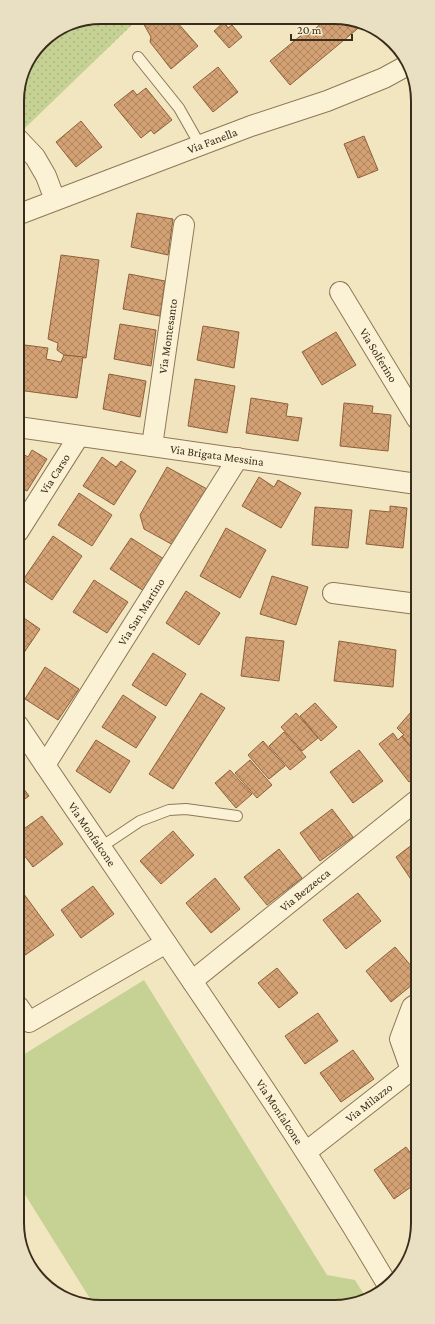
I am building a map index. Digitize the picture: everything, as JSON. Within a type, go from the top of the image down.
[{"type":"street","name":"Via Fanella","points":[[24,212],[251,126],[335,98],[384,78],[403,68]]},
{"type":"street","points":[[24,145],[35,157],[46,176],[55,200]]},
{"type":"street","name":"Via Montesanto","points":[[152,446],[184,225]]},
{"type":"street","name":"Via Solferino","points":[[340,292],[411,409]]},
{"type":"street","name":"Via Brigata Messina","points":[[24,428],[411,483]]},
{"type":"street","name":"Via Carso","points":[[24,523],[79,436]]},
{"type":"street","name":"Via San Martino","points":[[45,765],[238,458]]},
{"type":"street","points":[[333,593],[411,603]]},
{"type":"street","name":"Via Monfalcone","points":[[24,734],[306,1152],[385,1280]]},
{"type":"street","name":"Via Bezzecca","points":[[192,981],[411,805]]},
{"type":"street","points":[[24,1015],[29,1022],[166,943]]},
{"type":"street","name":"Via Milazzo","points":[[411,1010],[400,1039],[411,1063]]},
{"type":"street","name":"Via Milazzo","points":[[306,1152],[411,1075]]},
{"type":"lane","points":[[138,57],[179,108],[200,145]]},
{"type":"lane","points":[[101,847],[140,821],[169,810],[186,809],[237,816]]},
{"type":"green space","points":[[133,24],[24,129],[25,86],[34,63],[50,43],[63,34],[86,25]]},
{"type":"green space","points":[[144,980],[327,1275],[355,1280],[364,1294],[349,1299],[334,1300],[90,1299],[24,1193],[24,1054]]},
{"type":"building","points":[[144,24],[179,24],[198,46],[171,69],[150,42],[151,37]]},
{"type":"building","points":[[222,24],[225,24],[228,28],[232,25],[242,37],[229,48],[214,31]]},
{"type":"building","points":[[321,24],[349,25],[358,28],[290,85],[270,61],[304,33],[306,36]]},
{"type":"building","points":[[218,67],[238,92],[213,112],[193,87]]},
{"type":"building","points":[[146,88],[172,120],[154,134],[151,130],[141,138],[114,105],[133,90],[137,95]]},
{"type":"building","points":[[81,121],[102,147],[76,167],[56,142]]},
{"type":"building","points":[[364,136],[378,170],[358,178],[344,144]]},
{"type":"building","points":[[137,213],[173,219],[168,255],[131,247]]},
{"type":"building","points":[[61,255],[99,260],[86,358],[64,355],[57,350],[58,343],[48,339]]},
{"type":"building","points":[[129,274],[165,281],[160,316],[123,309]]},
{"type":"building","points":[[120,324],[156,330],[151,366],[114,359]]},
{"type":"building","points":[[203,326],[239,332],[234,368],[197,360]]},
{"type":"building","points":[[336,332],[356,365],[322,385],[302,352]]},
{"type":"building","points":[[24,345],[48,348],[46,359],[61,362],[64,355],[83,357],[77,398],[24,391]]},
{"type":"building","points":[[109,374],[146,381],[140,417],[103,409]]},
{"type":"building","points":[[195,379],[235,386],[227,433],[188,426]]},
{"type":"building","points":[[251,398],[288,404],[286,416],[302,418],[298,441],[246,433]]},
{"type":"building","points":[[344,403],[373,406],[372,413],[391,415],[388,451],[340,446]]},
{"type":"building","points":[[32,450],[47,459],[27,491],[24,489],[24,455],[28,457]]},
{"type":"building","points":[[102,457],[116,467],[121,461],[136,471],[114,505],[83,486]]},
{"type":"building","points":[[167,467],[207,489],[175,546],[144,529],[140,515]]},
{"type":"building","points":[[259,477],[274,487],[278,480],[301,493],[281,528],[242,506]]},
{"type":"building","points":[[79,493],[112,515],[92,546],[58,525]]},
{"type":"building","points":[[390,506],[407,508],[403,548],[366,544],[370,510],[390,512]]},
{"type":"building","points":[[315,507],[352,510],[348,548],[312,545]]},
{"type":"building","points":[[226,528],[266,550],[240,598],[200,576]]},
{"type":"building","points":[[53,536],[82,556],[52,600],[24,581]]},
{"type":"building","points":[[131,538],[164,559],[144,591],[110,569]]},
{"type":"building","points":[[272,576],[308,587],[296,625],[260,614]]},
{"type":"building","points":[[94,580],[128,602],[107,633],[73,612]]},
{"type":"building","points":[[186,591],[220,613],[199,645],[166,623]]},
{"type":"building","points":[[24,618],[40,629],[24,653]]},
{"type":"building","points":[[246,637],[284,641],[279,681],[241,676]]},
{"type":"building","points":[[339,641],[396,650],[393,687],[334,681]]},
{"type":"building","points":[[153,653],[186,674],[166,706],[132,685]]},
{"type":"building","points":[[45,667],[79,689],[58,720],[25,699]]},
{"type":"building","points":[[201,693],[225,708],[173,789],[149,774]]},
{"type":"building","points":[[123,695],[156,717],[136,748],[102,727]]},
{"type":"building","points":[[315,703],[337,727],[321,741],[300,716]]},
{"type":"building","points":[[411,712],[411,747],[402,736],[404,735],[397,728]]},
{"type":"building","points":[[296,713],[318,738],[302,751],[281,727]]},
{"type":"building","points":[[284,732],[306,757],[290,770],[269,746]]},
{"type":"building","points":[[393,733],[398,740],[402,736],[411,747],[411,780],[409,782],[379,744]]},
{"type":"building","points":[[96,740],[130,761],[110,793],[76,771]]},
{"type":"building","points":[[263,741],[285,766],[269,779],[248,755]]},
{"type":"building","points":[[359,750],[383,781],[353,803],[330,772]]},
{"type":"building","points":[[250,760],[272,785],[257,798],[235,773]]},
{"type":"building","points":[[230,770],[252,794],[236,808],[215,783]]},
{"type":"building","points":[[24,789],[29,796],[24,800]]},
{"type":"building","points":[[332,809],[353,837],[320,861],[300,833]]},
{"type":"building","points":[[42,816],[63,844],[33,867],[24,855],[24,829]]},
{"type":"building","points":[[173,831],[194,855],[161,884],[140,861]]},
{"type":"building","points":[[411,846],[411,880],[396,857]]},
{"type":"building","points":[[279,849],[302,878],[267,905],[244,877]]},
{"type":"building","points":[[215,878],[240,909],[211,933],[186,903]]},
{"type":"building","points":[[93,886],[114,914],[81,938],[61,910]]},
{"type":"building","points":[[358,893],[381,921],[346,949],[323,920]]},
{"type":"building","points":[[24,894],[54,935],[24,956]]},
{"type":"building","points":[[395,947],[411,966],[411,986],[391,1002],[366,971]]},
{"type":"building","points":[[277,968],[298,993],[279,1008],[258,983]]},
{"type":"building","points":[[318,1013],[338,1041],[305,1064],[285,1036]]},
{"type":"building","points":[[353,1050],[374,1079],[341,1102],[320,1073]]},
{"type":"building","points":[[406,1147],[411,1154],[411,1187],[394,1199],[374,1170]]}]
